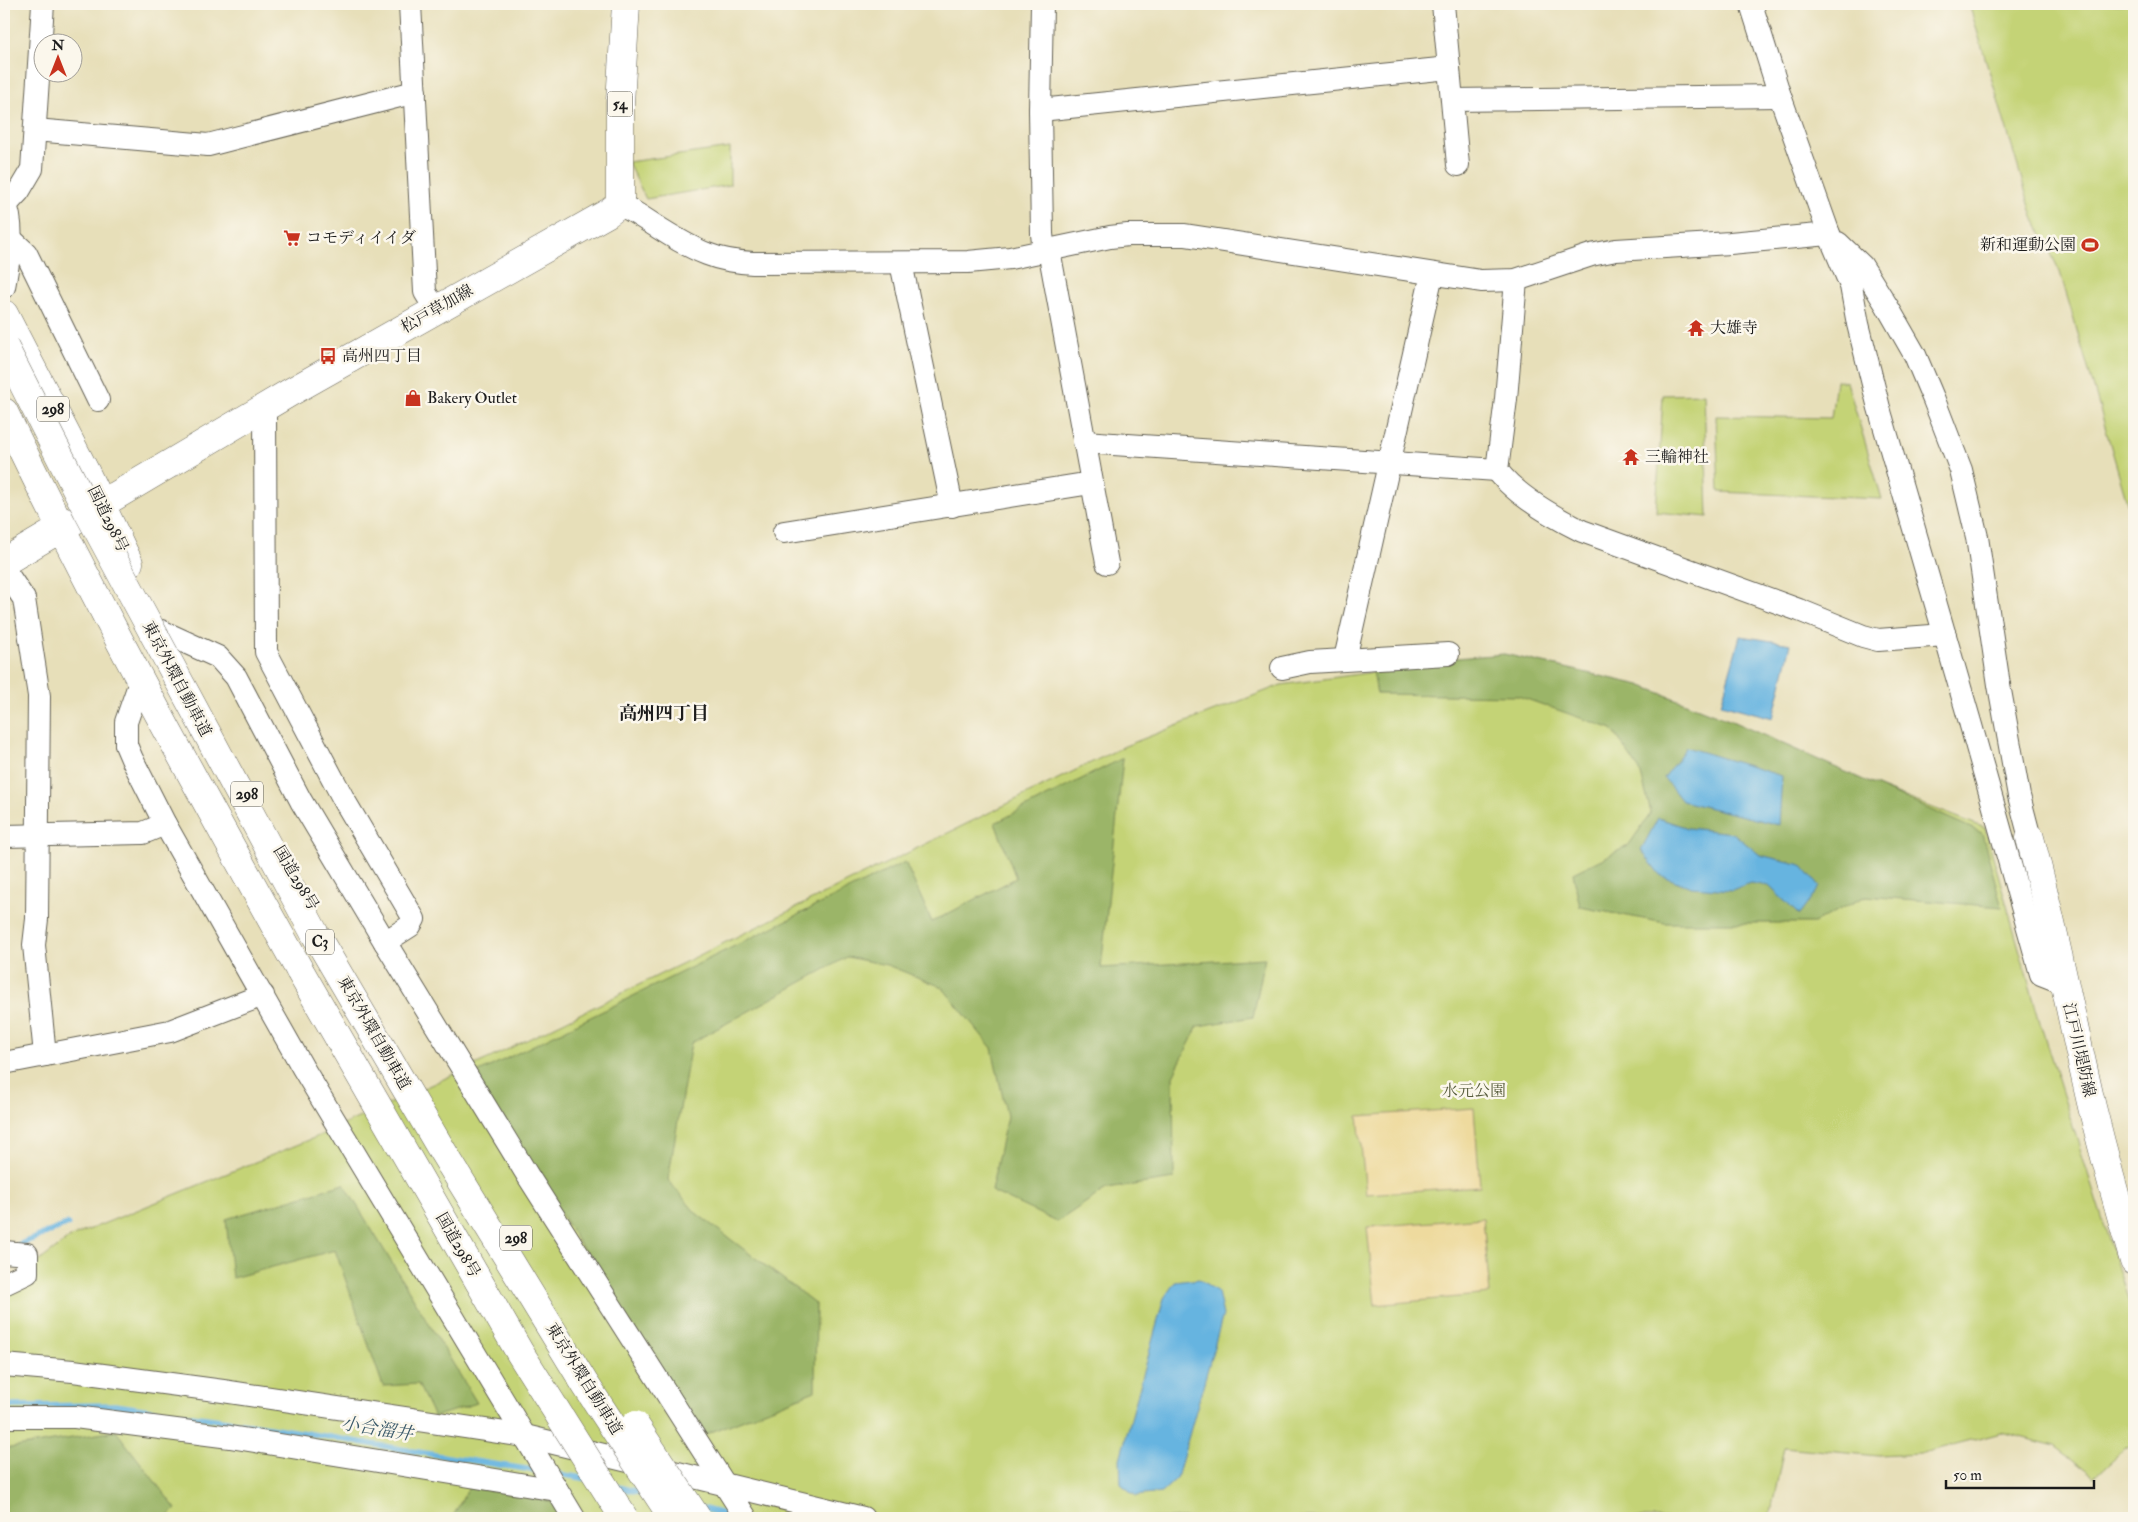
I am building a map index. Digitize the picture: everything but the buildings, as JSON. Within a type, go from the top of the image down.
[{"type":"main road","name":"54","points":[[620,204],[620,103],[626,4]]},
{"type":"main road","name":"松戸草加線","points":[[4,562],[265,407],[601,217],[620,204]]},
{"type":"main road","name":"国道298号","points":[[4,314],[101,504],[162,631],[257,815],[433,1107],[616,1397],[697,1518]]},
{"type":"main road","name":"東京外環自動車道","points":[[4,346],[87,510],[315,934],[448,1160],[580,1376],[673,1518]]},
{"type":"main road","name":"東京外環自動車道","points":[[4,380],[76,530],[156,679],[292,920],[561,1373],[654,1518]]},
{"type":"main road","name":"国道298号","points":[[4,412],[12,437],[140,682],[300,971],[520,1353],[624,1518]]},
{"type":"main road","name":"江戸川堤防線","points":[[2030,838],[2110,1176],[2134,1260]]},
{"type":"street","points":[[4,287],[12,240],[5,202],[19,191],[32,169],[43,4]]},
{"type":"street","points":[[410,4],[425,292],[436,310]]},
{"type":"street","points":[[1042,4],[1040,110],[1042,234],[1047,250],[1107,563]]},
{"type":"street","points":[[1443,4],[1458,164]]},
{"type":"street","points":[[1751,4],[1780,96],[1829,234],[1851,286],[1858,324],[1879,408],[2040,974],[2064,983]]},
{"type":"street","points":[[1040,110],[1449,68]]},
{"type":"street","points":[[35,130],[208,145],[415,92]]},
{"type":"street","points":[[1453,100],[1780,96]]},
{"type":"street","points":[[620,204],[680,241],[707,254],[728,260],[753,263],[968,262],[1128,235],[1184,235],[1481,281],[1516,280],[1591,255],[1616,250],[1730,243],[1829,234],[1862,266],[1892,314],[1919,364],[1961,470],[1977,537],[1999,685],[2030,838]]},
{"type":"street","points":[[12,240],[26,253],[98,400]]},
{"type":"street","points":[[901,263],[952,506]]},
{"type":"street","points":[[1345,659],[1432,274]]},
{"type":"street","points":[[1516,280],[1506,399],[1497,470],[1505,481],[1557,518],[1582,531],[1799,610],[1863,636],[1878,640],[1945,635]]},
{"type":"street","points":[[265,407],[266,652],[344,800],[414,919],[410,926],[385,942]]},
{"type":"street","points":[[1084,442],[1497,470]]},
{"type":"street","points":[[784,532],[1091,483]]},
{"type":"street","points":[[4,569],[24,599],[39,696],[37,919],[34,945],[45,1055]]},
{"type":"street","points":[[162,631],[218,657],[236,677],[301,801],[385,942],[528,1176],[742,1512]]},
{"type":"street","points":[[1282,668],[1310,662],[1345,659],[1448,654]]},
{"type":"street","points":[[140,682],[126,722],[126,745],[166,824],[303,1068],[574,1518]]},
{"type":"street","points":[[4,836],[143,833],[166,824]]},
{"type":"street","points":[[4,1063],[170,1031],[263,995]]},
{"type":"street","points":[[4,1252],[27,1254],[27,1273],[4,1284]]},
{"type":"street","points":[[4,1366],[73,1371],[223,1391],[525,1436],[863,1518]]},
{"type":"street","points":[[4,1417],[75,1418],[230,1437],[555,1488]]},
{"type":"green space","name":"新和運動公園","points":[[1969,4],[2134,4],[2134,526],[2060,272],[2033,217]]},
{"type":"green space","points":[[730,148],[730,185],[646,199],[628,162]]},
{"type":"green space","points":[[1836,380],[1847,382],[1882,499],[1719,492],[1716,416],[1831,418]]},
{"type":"green space","points":[[1704,394],[1708,517],[1656,512],[1663,395]]},
{"type":"green space","points":[[1504,654],[1640,685],[1734,722],[1982,833],[2002,907],[1866,896],[1814,923],[1665,923],[1580,907],[1573,873],[1628,846],[1651,813],[1640,771],[1612,729],[1518,696],[1377,694],[1372,665]]},
{"type":"green space","name":"水元公園","points":[[1416,666],[1806,759],[1985,828],[2041,1026],[2132,1312],[2134,1328],[2134,1445],[2125,1449],[2095,1477],[2055,1446],[2001,1432],[1919,1454],[1879,1456],[1784,1447],[1770,1518],[4,1518],[4,1288],[71,1237],[314,1138],[492,1057],[1125,746],[1281,685]]},
{"type":"green space","points":[[1123,758],[1101,968],[1265,958],[1253,1017],[1198,1026],[1173,1076],[1174,1179],[1106,1189],[1057,1222],[991,1191],[1007,1116],[992,1048],[942,987],[887,965],[847,957],[691,1043],[668,1180],[696,1213],[816,1304],[815,1391],[701,1436],[473,1075],[905,862],[932,922],[1016,878],[995,823]]},
{"type":"green space","points":[[344,1184],[477,1403],[434,1417],[418,1384],[383,1386],[335,1250],[232,1278],[226,1219]]},
{"type":"green space","points":[[116,1431],[176,1509],[167,1518],[4,1518],[4,1449]]},
{"type":"green space","points":[[469,1487],[555,1502],[565,1518],[452,1518]]},
{"type":"sand","points":[[1474,1108],[1480,1186],[1366,1194],[1358,1116]]},
{"type":"sand","points":[[1483,1218],[1490,1294],[1375,1305],[1367,1227]]},
{"type":"water","points":[[1740,636],[1791,644],[1773,718],[1721,704]]},
{"type":"water","points":[[1686,747],[1782,776],[1779,825],[1682,801],[1664,778]]},
{"type":"water","points":[[1658,818],[1688,828],[1733,833],[1760,855],[1802,865],[1820,887],[1799,915],[1769,886],[1750,883],[1732,890],[1691,887],[1660,875],[1641,850]]},
{"type":"water","points":[[1199,1279],[1218,1292],[1223,1315],[1177,1478],[1161,1493],[1136,1496],[1121,1484],[1120,1459],[1164,1298],[1175,1282]]},
{"type":"waterway","points":[[18,1245],[68,1224]]},
{"type":"waterway","name":"小合溜井","points":[[11,1406],[115,1405],[270,1427],[539,1471]]},
{"type":"waterway","name":"小合溜井","points":[[553,1473],[588,1479]]},
{"type":"waterway","name":"小合溜井","points":[[614,1486],[646,1494]]},
{"type":"waterway","name":"小合溜井","points":[[701,1508],[738,1518]]},
{"type":"place","name":"コモディイイダ","points":[[292,238]]},
{"type":"place","name":"新和運動公園","points":[[2090,245]]},
{"type":"place","name":"大雄寺","points":[[1696,328]]},
{"type":"place","name":"高州四丁目","points":[[328,356]]},
{"type":"place","name":"Bakery Outlet","points":[[413,398]]},
{"type":"place","name":"三輪神社","points":[[1631,457]]},
{"type":"district","name":"高州四丁目","points":[[664,713]]}]
